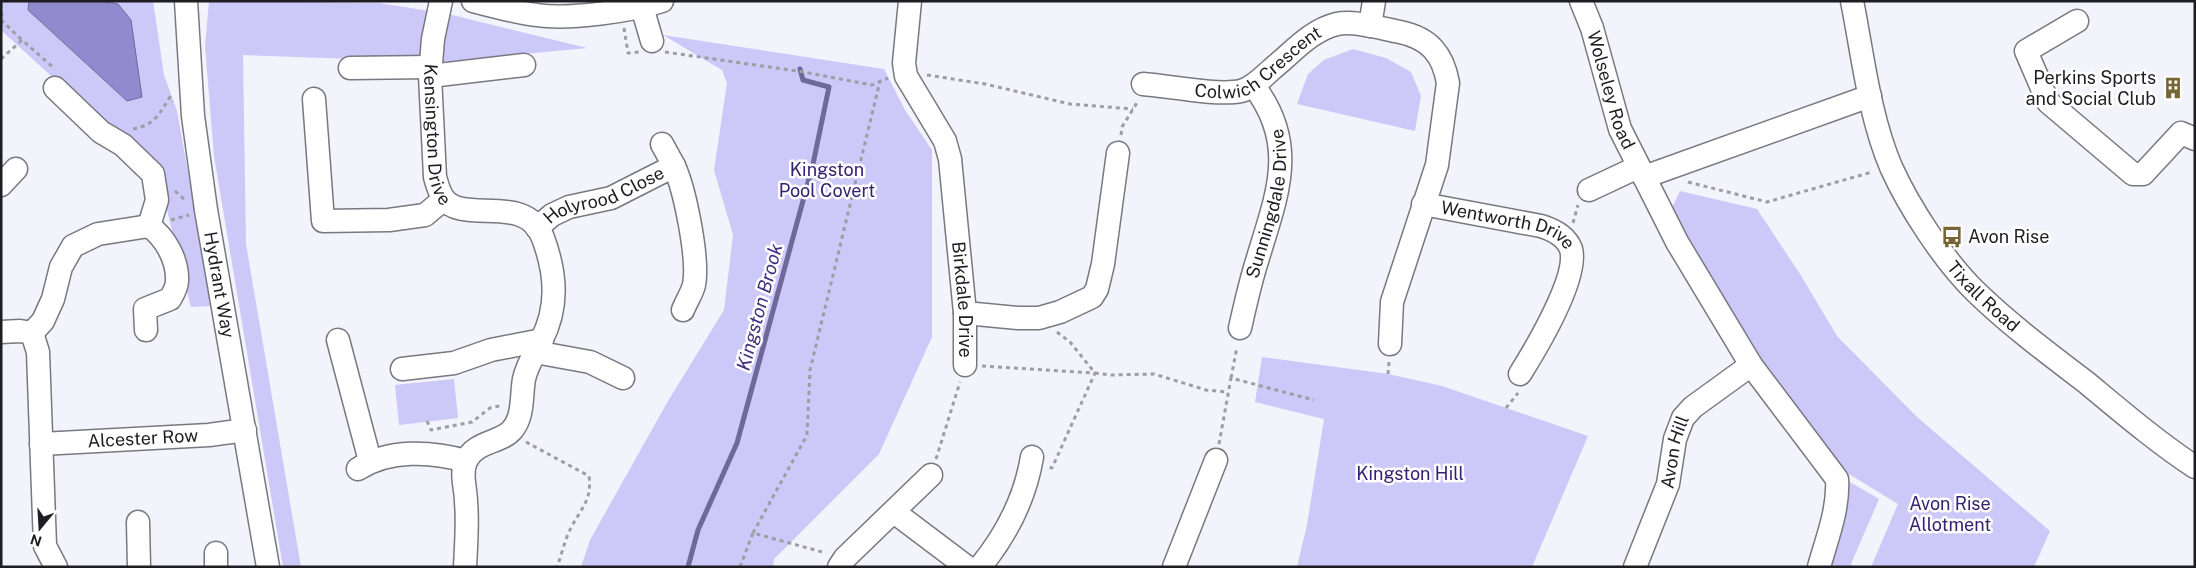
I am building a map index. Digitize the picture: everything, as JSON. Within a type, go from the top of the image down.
[{"type":"street","name":"Hydrant Way","points":[[186,1],[193,116],[206,210],[268,567]]},
{"type":"street","name":"Kensington Drive","points":[[441,1],[433,39],[430,72],[435,177],[444,199],[463,209],[512,212],[525,218],[537,228]]},
{"type":"street","points":[[474,1],[538,16],[567,8],[642,6],[652,48]]},
{"type":"street","name":"Birkdale Drive","points":[[910,1],[905,71],[910,86],[946,141],[950,158],[965,313],[965,365]]},
{"type":"street","points":[[1370,26],[1374,1]]},
{"type":"street","name":"Wolseley Road","points":[[1581,1],[1592,28],[1620,129],[1648,171]]},
{"type":"street","name":"Tixall Road","points":[[1852,1],[1870,96],[1891,167],[1931,235],[1951,264],[1975,291],[2049,353],[2195,467]]},
{"type":"street","points":[[2077,21],[2026,51],[2048,102],[2133,174],[2143,174],[2181,133],[2195,139]]},
{"type":"street","name":"Colwich Crescent","points":[[1143,84],[1229,93],[1243,90],[1254,85],[1320,30],[1338,24],[1370,26],[1411,34],[1426,41],[1436,50],[1446,70],[1448,83],[1437,164],[1422,204],[1392,302],[1390,344]]},
{"type":"street","points":[[350,68],[430,72],[524,65]]},
{"type":"street","points":[[57,80],[101,132],[123,144],[152,174],[157,200],[149,226]]},
{"type":"street","name":"Sunningdale Drive","points":[[1240,328],[1257,261],[1276,203],[1280,168],[1279,138],[1273,116],[1254,85]]},
{"type":"street","points":[[1589,190],[1870,96]]},
{"type":"street","points":[[314,99],[323,222],[389,220],[425,216],[444,199]]},
{"type":"street","points":[[662,144],[674,166]]},
{"type":"street","points":[[965,313],[1039,318],[1060,312],[1092,297],[1097,289],[1103,264],[1118,153]]},
{"type":"street","name":"Holyrood Close","points":[[537,228],[552,214],[569,207],[611,198],[674,166],[680,178],[696,267],[693,286],[682,310]]},
{"type":"street","points":[[1648,171],[1677,242],[1751,365],[1837,478],[1838,494],[1835,514],[1819,567]]},
{"type":"street","name":"Wentworth Drive","points":[[1422,204],[1542,226],[1556,231],[1568,243],[1572,262],[1568,277],[1542,337],[1520,374]]},
{"type":"street","points":[[32,333],[43,321],[53,299],[61,267],[73,246],[98,234],[149,226],[160,234],[174,261],[177,281],[170,299],[145,309],[146,330]]},
{"type":"street","points":[[465,567],[466,502],[462,472],[472,452],[512,431],[521,407],[524,378],[551,318],[555,297],[551,269],[543,238],[537,228]]},
{"type":"street","points":[[1,332],[20,331],[32,333]]},
{"type":"street","points":[[32,333],[38,352],[45,546],[56,567]]},
{"type":"street","points":[[338,340],[364,465],[427,453],[466,461]]},
{"type":"street","points":[[402,369],[454,363],[491,350],[538,346],[590,362],[622,378]]},
{"type":"street","name":"Avon Hill","points":[[1635,567],[1668,484],[1675,439],[1683,418],[1692,407],[1751,365]]},
{"type":"street","name":"Alcester Row","points":[[41,444],[209,435],[245,430]]},
{"type":"street","points":[[1174,567],[1216,460]]},
{"type":"street","points":[[980,567],[1004,535],[1039,461]]},
{"type":"street","points":[[842,562],[931,476]]},
{"type":"street","points":[[894,512],[967,567]]},
{"type":"street","points":[[138,522],[139,567]]},
{"type":"path","points":[[1,4],[2,21],[22,40],[57,80]]},
{"type":"path","points":[[642,6],[628,53],[652,48],[872,84],[905,71],[985,84],[1070,104],[1133,109]]},
{"type":"path","points":[[1,59],[22,40]]},
{"type":"path","points":[[740,567],[753,533],[807,436],[810,370],[880,81]]},
{"type":"path","points":[[1118,153],[1122,127],[1138,102],[1143,84]]},
{"type":"path","points":[[125,130],[146,127],[157,116],[170,97],[173,104]]},
{"type":"path","points":[[1648,171],[1672,179],[1767,202],[1891,167]]},
{"type":"path","points":[[1568,243],[1581,195],[1589,190]]},
{"type":"path","points":[[149,226],[206,210]]},
{"type":"path","points":[[1039,318],[1070,342],[1095,373]]},
{"type":"path","points":[[1216,460],[1240,328]]},
{"type":"path","points":[[965,365],[1110,375],[1154,374],[1206,390],[1228,392]]},
{"type":"path","name":"Birkdale Drive","points":[[931,476],[965,365]]},
{"type":"path","points":[[1039,461],[1052,468],[1095,373]]},
{"type":"path","points":[[1231,378],[1314,400]]},
{"type":"path","points":[[427,421],[431,430],[472,422],[490,408],[511,405],[521,407]]},
{"type":"path","points":[[512,431],[528,444],[589,476],[590,488],[586,503],[571,527],[558,567]]},
{"type":"path","points":[[753,533],[842,562]]},
{"type":"green space","points":[[1,1],[29,1],[28,10],[127,101],[142,97],[118,4],[99,1],[153,1],[164,75],[177,111],[212,306],[191,307],[158,174],[1,30]]},
{"type":"green space","points":[[209,1],[379,3],[448,14],[587,48],[440,62],[243,55],[246,244],[301,567],[283,567],[214,156],[205,46]]},
{"type":"green space","name":"Kingston Pool Covert","points":[[663,35],[884,69],[905,110],[932,150],[932,337],[879,454],[774,559],[773,567],[581,567],[590,540],[668,401],[724,310],[733,235],[714,170],[727,83],[722,70]]},
{"type":"green space","points":[[1353,49],[1386,58],[1411,72],[1421,96],[1415,131],[1297,104],[1308,74],[1324,60]]},
{"type":"green space","name":"Avon Rise Allotment","points":[[1680,191],[1757,209],[1800,274],[1837,336],[1917,417],[2050,531],[2034,567],[1871,567],[1898,504],[1849,474],[1760,362],[1669,214]]},
{"type":"green space","name":"Kingston Hill","points":[[1262,357],[1388,374],[1442,386],[1588,436],[1532,567],[1297,567],[1307,525],[1324,419],[1255,402]]},
{"type":"green space","points":[[454,379],[458,418],[399,425],[395,385]]},
{"type":"green space","points":[[1848,481],[1879,499],[1851,564],[1852,567],[1824,567]]},
{"type":"shaded area","points":[[29,1],[99,1],[118,4],[131,20],[142,97],[127,101],[28,10]]},
{"type":"waterway","name":"Kingston Brook","points":[[688,567],[698,530],[737,443],[813,164],[829,87],[803,80],[800,69]]},
{"type":"place","name":"Perkins Sports and Social Club","points":[[2173,88]]},
{"type":"place","name":"Avon Rise","points":[[1952,237]]}]
